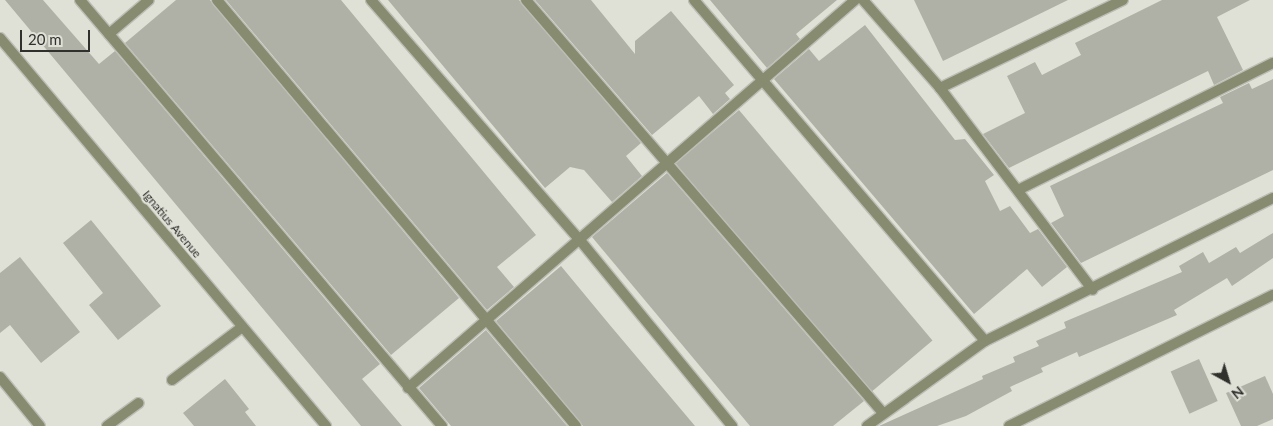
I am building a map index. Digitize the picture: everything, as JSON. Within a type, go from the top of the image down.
[{"type":"street","points":[[80,0],[442,426]]},
{"type":"street","points":[[109,34],[149,0]]},
{"type":"street","points":[[217,0],[576,426]]},
{"type":"street","points":[[371,0],[578,239],[732,426]]},
{"type":"street","points":[[526,0],[666,167],[883,413]]},
{"type":"street","points":[[694,0],[985,341]]},
{"type":"street","points":[[408,388],[578,239],[666,167],[855,0]]},
{"type":"street","points":[[863,0],[940,88],[1020,189],[1093,290]]},
{"type":"street","points":[[940,88],[1123,0]]},
{"type":"street","name":"Ignatius Avenue","points":[[0,38],[326,426]]},
{"type":"street","points":[[1020,189],[1273,63]]},
{"type":"street","points":[[867,426],[985,341],[1093,290],[1273,198]]},
{"type":"street","points":[[1008,426],[1273,295]]},
{"type":"street","points":[[172,380],[242,327]]},
{"type":"street","points":[[0,377],[40,426]]},
{"type":"street","points":[[0,396],[9,388]]},
{"type":"street","points":[[107,426],[140,403]]},
{"type":"building","points":[[5,0],[43,0],[99,64],[115,51],[380,364],[362,379],[402,426],[361,426]]},
{"type":"building","points":[[176,0],[210,0],[459,298],[391,355],[125,43]]},
{"type":"building","points":[[226,0],[341,0],[536,235],[497,267],[514,287],[487,310]]},
{"type":"building","points":[[388,0],[519,0],[641,143],[626,156],[642,176],[612,202],[584,170],[570,167],[545,188]]},
{"type":"building","points":[[535,0],[591,0],[635,54],[635,41],[671,11],[734,85],[725,93],[730,99],[713,114],[699,96],[652,135]]},
{"type":"building","points":[[710,0],[837,0],[796,34],[800,39],[767,68]]},
{"type":"building","points":[[914,0],[1068,0],[943,61]]},
{"type":"building","points":[[1162,0],[1250,0],[1217,17],[1243,70],[1214,85],[1208,71],[1009,168],[983,134],[1025,113],[1007,76],[1035,62],[1042,75],[1081,55],[1075,43]]},
{"type":"building","points":[[865,25],[955,140],[965,139],[994,175],[985,181],[1000,211],[1010,206],[1030,233],[1038,229],[1067,267],[1042,287],[1027,269],[974,314],[774,79],[809,49],[819,61]]},
{"type":"building","points":[[1273,79],[1273,170],[1081,263],[1051,223],[1064,216],[1050,186],[1223,103],[1220,97],[1249,83],[1252,89]]},
{"type":"building","points":[[739,110],[932,341],[869,394],[675,163]]},
{"type":"building","points":[[667,173],[864,401],[833,426],[750,426],[592,237]]},
{"type":"building","points":[[91,220],[161,306],[118,340],[89,305],[103,293],[63,243]]},
{"type":"building","points":[[1273,233],[1273,258],[1232,286],[1227,278],[1174,310],[1177,315],[1079,357],[1077,352],[1041,368],[1043,372],[1010,387],[1012,391],[966,416],[937,426],[879,426],[983,379],[982,376],[1015,362],[1013,357],[1039,346],[1036,341],[1066,328],[1064,322],[1182,272],[1179,266],[1203,252],[1209,263],[1236,247],[1240,253]]},
{"type":"building","points":[[20,257],[80,332],[41,363],[10,325],[0,333],[0,273]]},
{"type":"building","points":[[561,266],[695,426],[583,426],[496,321]]},
{"type":"building","points":[[486,330],[567,426],[451,426],[419,388]]},
{"type":"building","points":[[1199,359],[1218,401],[1189,414],[1171,372]]},
{"type":"building","points":[[1265,376],[1273,394],[1273,419],[1257,426],[1241,426],[1226,393]]},
{"type":"building","points":[[225,379],[249,409],[245,412],[256,426],[194,426],[183,413]]}]
